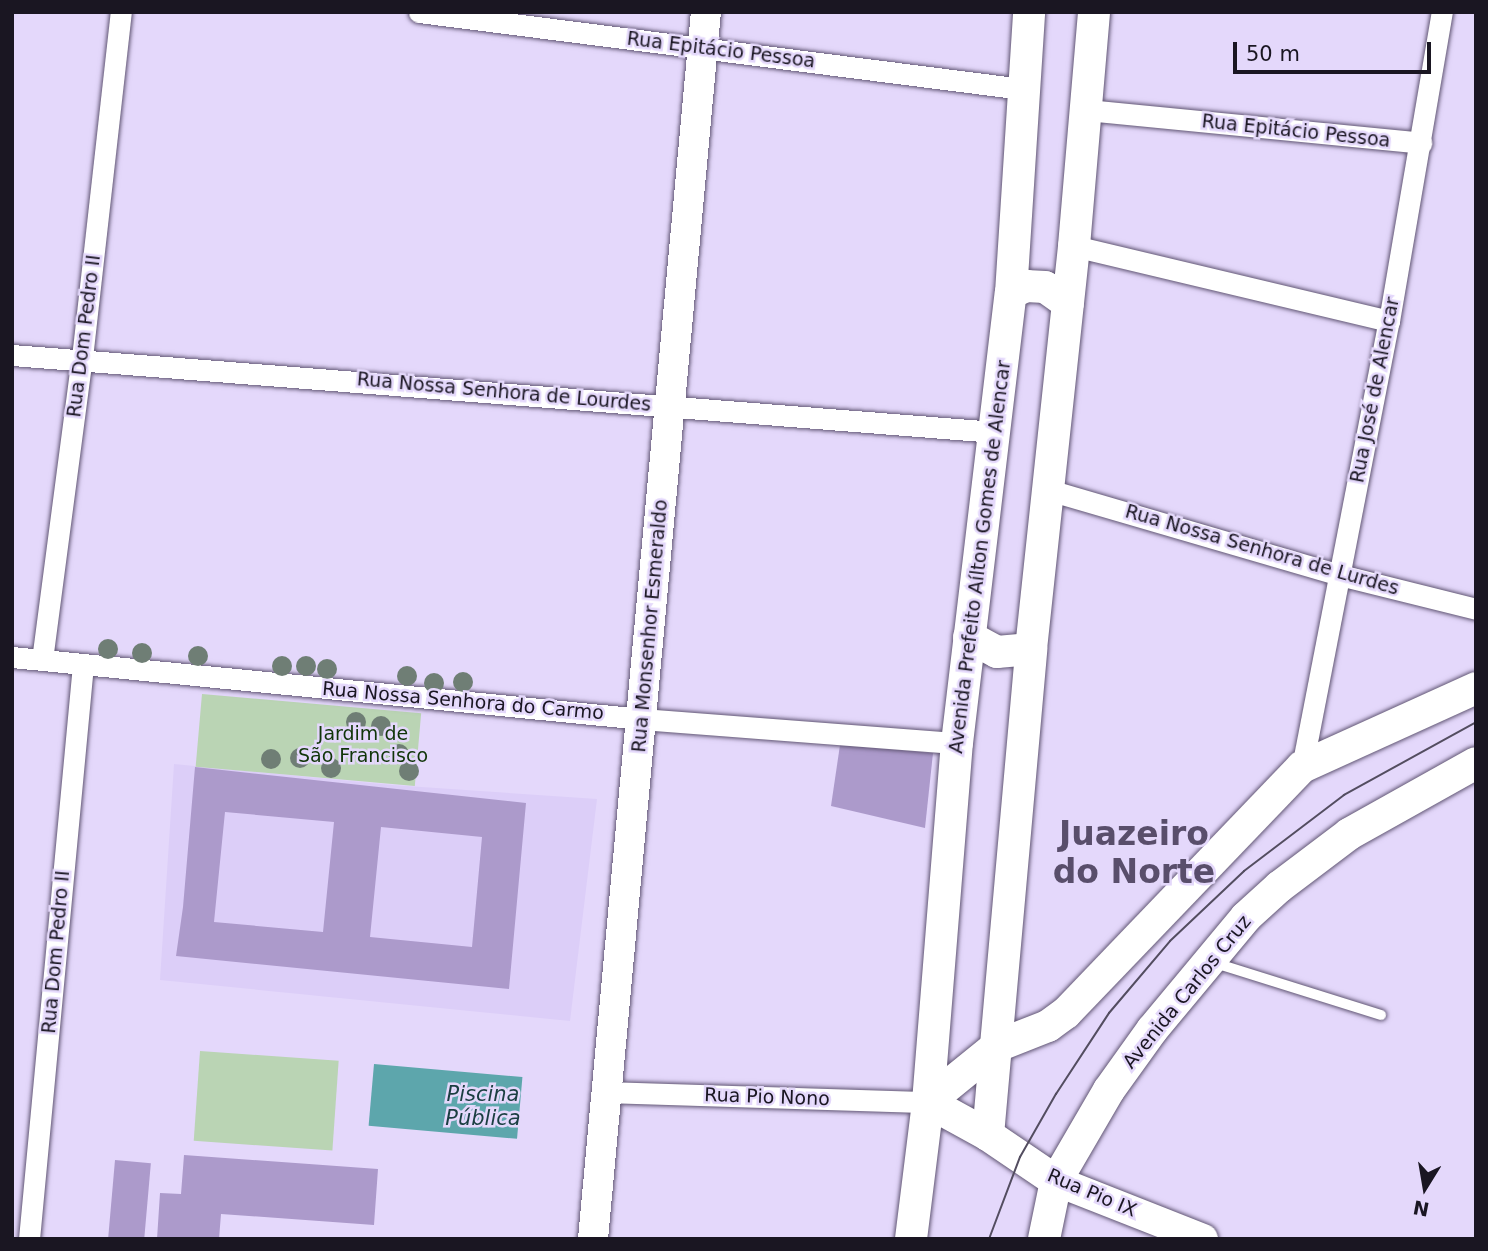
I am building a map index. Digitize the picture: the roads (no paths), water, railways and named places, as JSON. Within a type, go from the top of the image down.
[{"type":"main road","name":"Avenida Prefeito Aílton Gomes de Alencar","points":[[928,1102],[957,744],[1011,293],[1029,12]]},
{"type":"main road","points":[[988,1135],[1031,649],[1074,246],[1094,12]]},
{"type":"main road","points":[[1011,293],[1026,286],[1045,287],[1068,303]]},
{"type":"main road","points":[[969,637],[997,653],[1031,649]]},
{"type":"main road","points":[[911,1239],[928,1102],[997,1046],[1048,1026],[1066,1013],[1302,767],[1476,688]]},
{"type":"main road","name":"Avenida Carlos Cruz","points":[[1044,1239],[1056,1181],[1109,1090],[1152,1030],[1247,917],[1279,887],[1349,834],[1476,763]]},
{"type":"main road","name":"Rua Pio IX","points":[[928,1102],[988,1135],[1056,1181]]},
{"type":"street","name":"Rua Dom Pedro II","points":[[42,660],[82,358],[121,12]]},
{"type":"street","name":"Rua Epitácio Pessoa","points":[[419,12],[1023,89]]},
{"type":"street","name":"Rua Monsenhor Esmeraldo","points":[[593,1239],[706,12]]},
{"type":"street","name":"Rua José de Alencar","points":[[1302,767],[1389,321],[1441,12]]},
{"type":"street","name":"Rua Epitácio Pessoa","points":[[1087,110],[1421,143]]},
{"type":"street","points":[[1074,246],[1389,321]]},
{"type":"street","name":"Rua Nossa Senhora de Lourdes","points":[[12,355],[82,358],[995,432]]},
{"type":"street","name":"Rua Nossa Senhora de Lurdes","points":[[1049,490],[1340,575],[1476,609]]},
{"type":"street","name":"Rua Nossa Senhora do Carmo","points":[[12,657],[642,719],[957,744]]},
{"type":"street","name":"Rua Dom Pedro II","points":[[29,1239],[83,665]]},
{"type":"street","name":"Rua Pio Nono","points":[[607,1092],[928,1102]]},
{"type":"street","name":"Rua Pio IX","points":[[1056,1181],[1203,1239]]},
{"type":"lane","points":[[1209,961],[1381,1015]]},
{"type":"water","name":"Piscina Pública","points":[[374,1064],[522,1077],[517,1139],[369,1126]]},
{"type":"tram line","points":[[989,1239],[1020,1157],[1056,1094],[1109,1013],[1170,941],[1244,871],[1344,795],[1476,722]]},
{"type":"district","name":"Juazeiro do Norte","points":[[1134,853]]},
{"type":"park label","name":"Jardim de São Francisco","points":[[363,745]]}]
